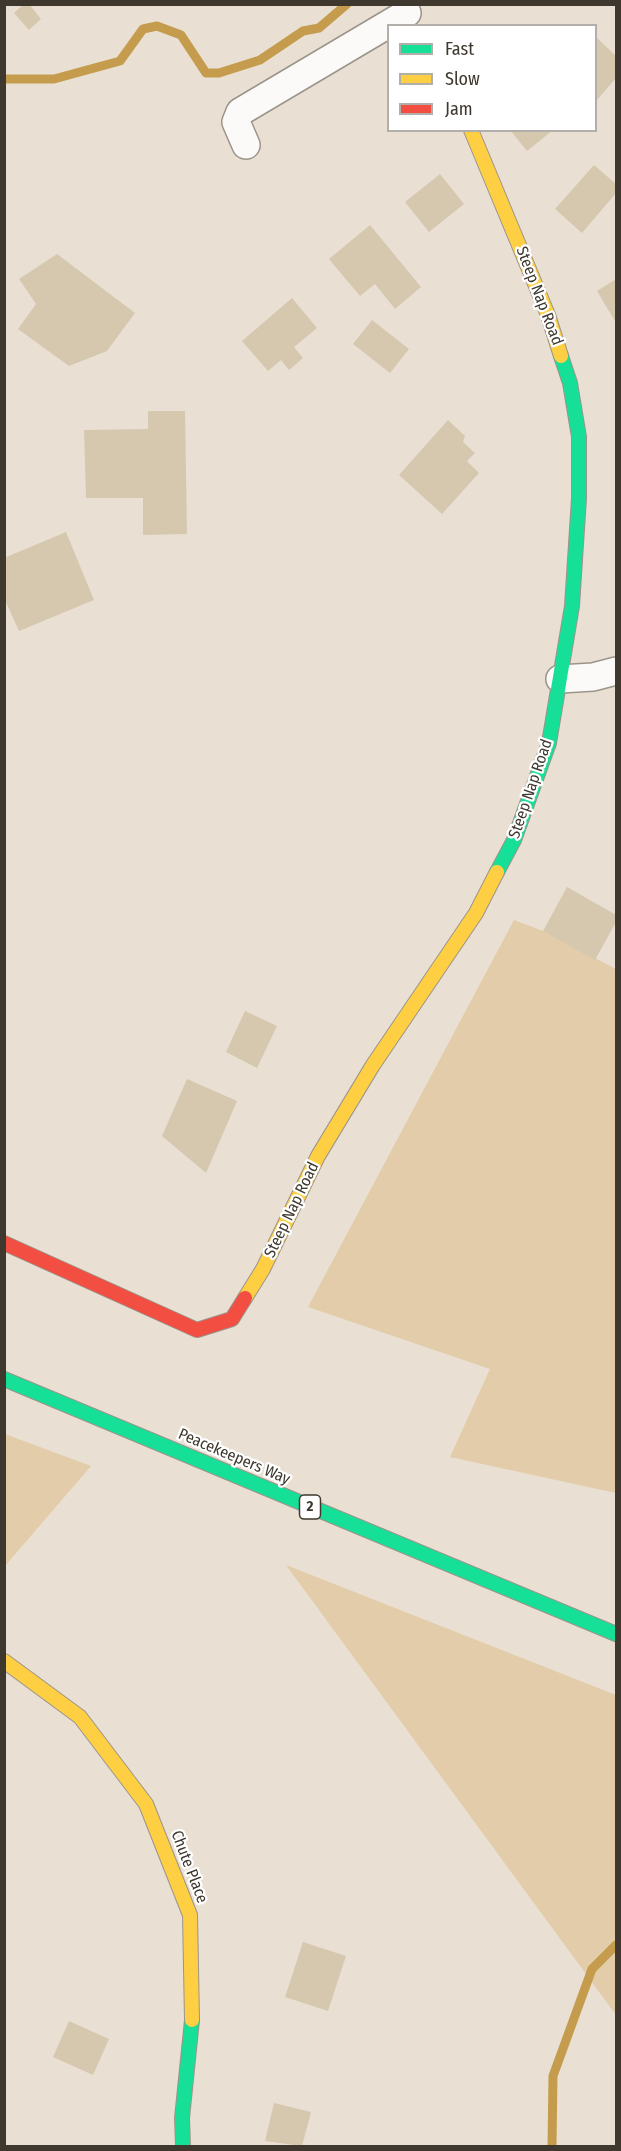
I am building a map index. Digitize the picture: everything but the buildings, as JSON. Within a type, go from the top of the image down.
[{"type":"main road","name":"Steep Nap Road","points":[[4,1243],[197,1330],[232,1319],[263,1269],[330,1136],[373,1065],[476,913],[514,840],[549,743],[572,606],[579,498],[579,437],[572,394],[548,315],[472,132]]},
{"type":"main road","name":"Peacekeepers Way","points":[[4,1379],[616,1634]]},
{"type":"main road","name":"Chute Place","points":[[4,1661],[80,1717],[146,1804],[190,1915],[192,2017],[182,2118],[183,2146]]},
{"type":"street","points":[[390,24],[407,14]]},
{"type":"street","points":[[246,145],[236,122],[240,112],[387,26]]},
{"type":"street","points":[[560,679],[593,677],[616,671]]},
{"type":"shaded area","points":[[514,920],[543,931],[616,969],[616,1493],[450,1457],[490,1369],[308,1307]]},
{"type":"shaded area","points":[[5,1434],[91,1466],[5,1566]]},
{"type":"shaded area","points":[[286,1565],[616,1695],[616,2015]]},
{"type":"waterway","points":[[4,79],[54,79],[120,61],[143,29],[157,26],[181,35],[206,73],[219,73],[260,60],[303,31],[319,28],[347,4]]},
{"type":"waterway","points":[[552,2146],[553,2076],[592,1969],[616,1945]]},
{"type":"traffic: fast","points":[[497,872],[514,840],[549,743],[572,606],[579,498],[579,437],[570,383],[561,356]]},
{"type":"traffic: fast","points":[[4,1379],[616,1634]]},
{"type":"traffic: fast","points":[[183,2146],[182,2118],[192,2020]]},
{"type":"traffic: slow","points":[[472,132],[548,315],[561,356]]},
{"type":"traffic: slow","points":[[245,1298],[263,1269],[318,1156],[373,1065],[476,913],[497,872]]},
{"type":"traffic: slow","points":[[4,1661],[80,1717],[146,1804],[190,1915],[192,2020]]},
{"type":"traffic: jam","points":[[4,1243],[197,1330],[232,1319],[245,1298]]}]
